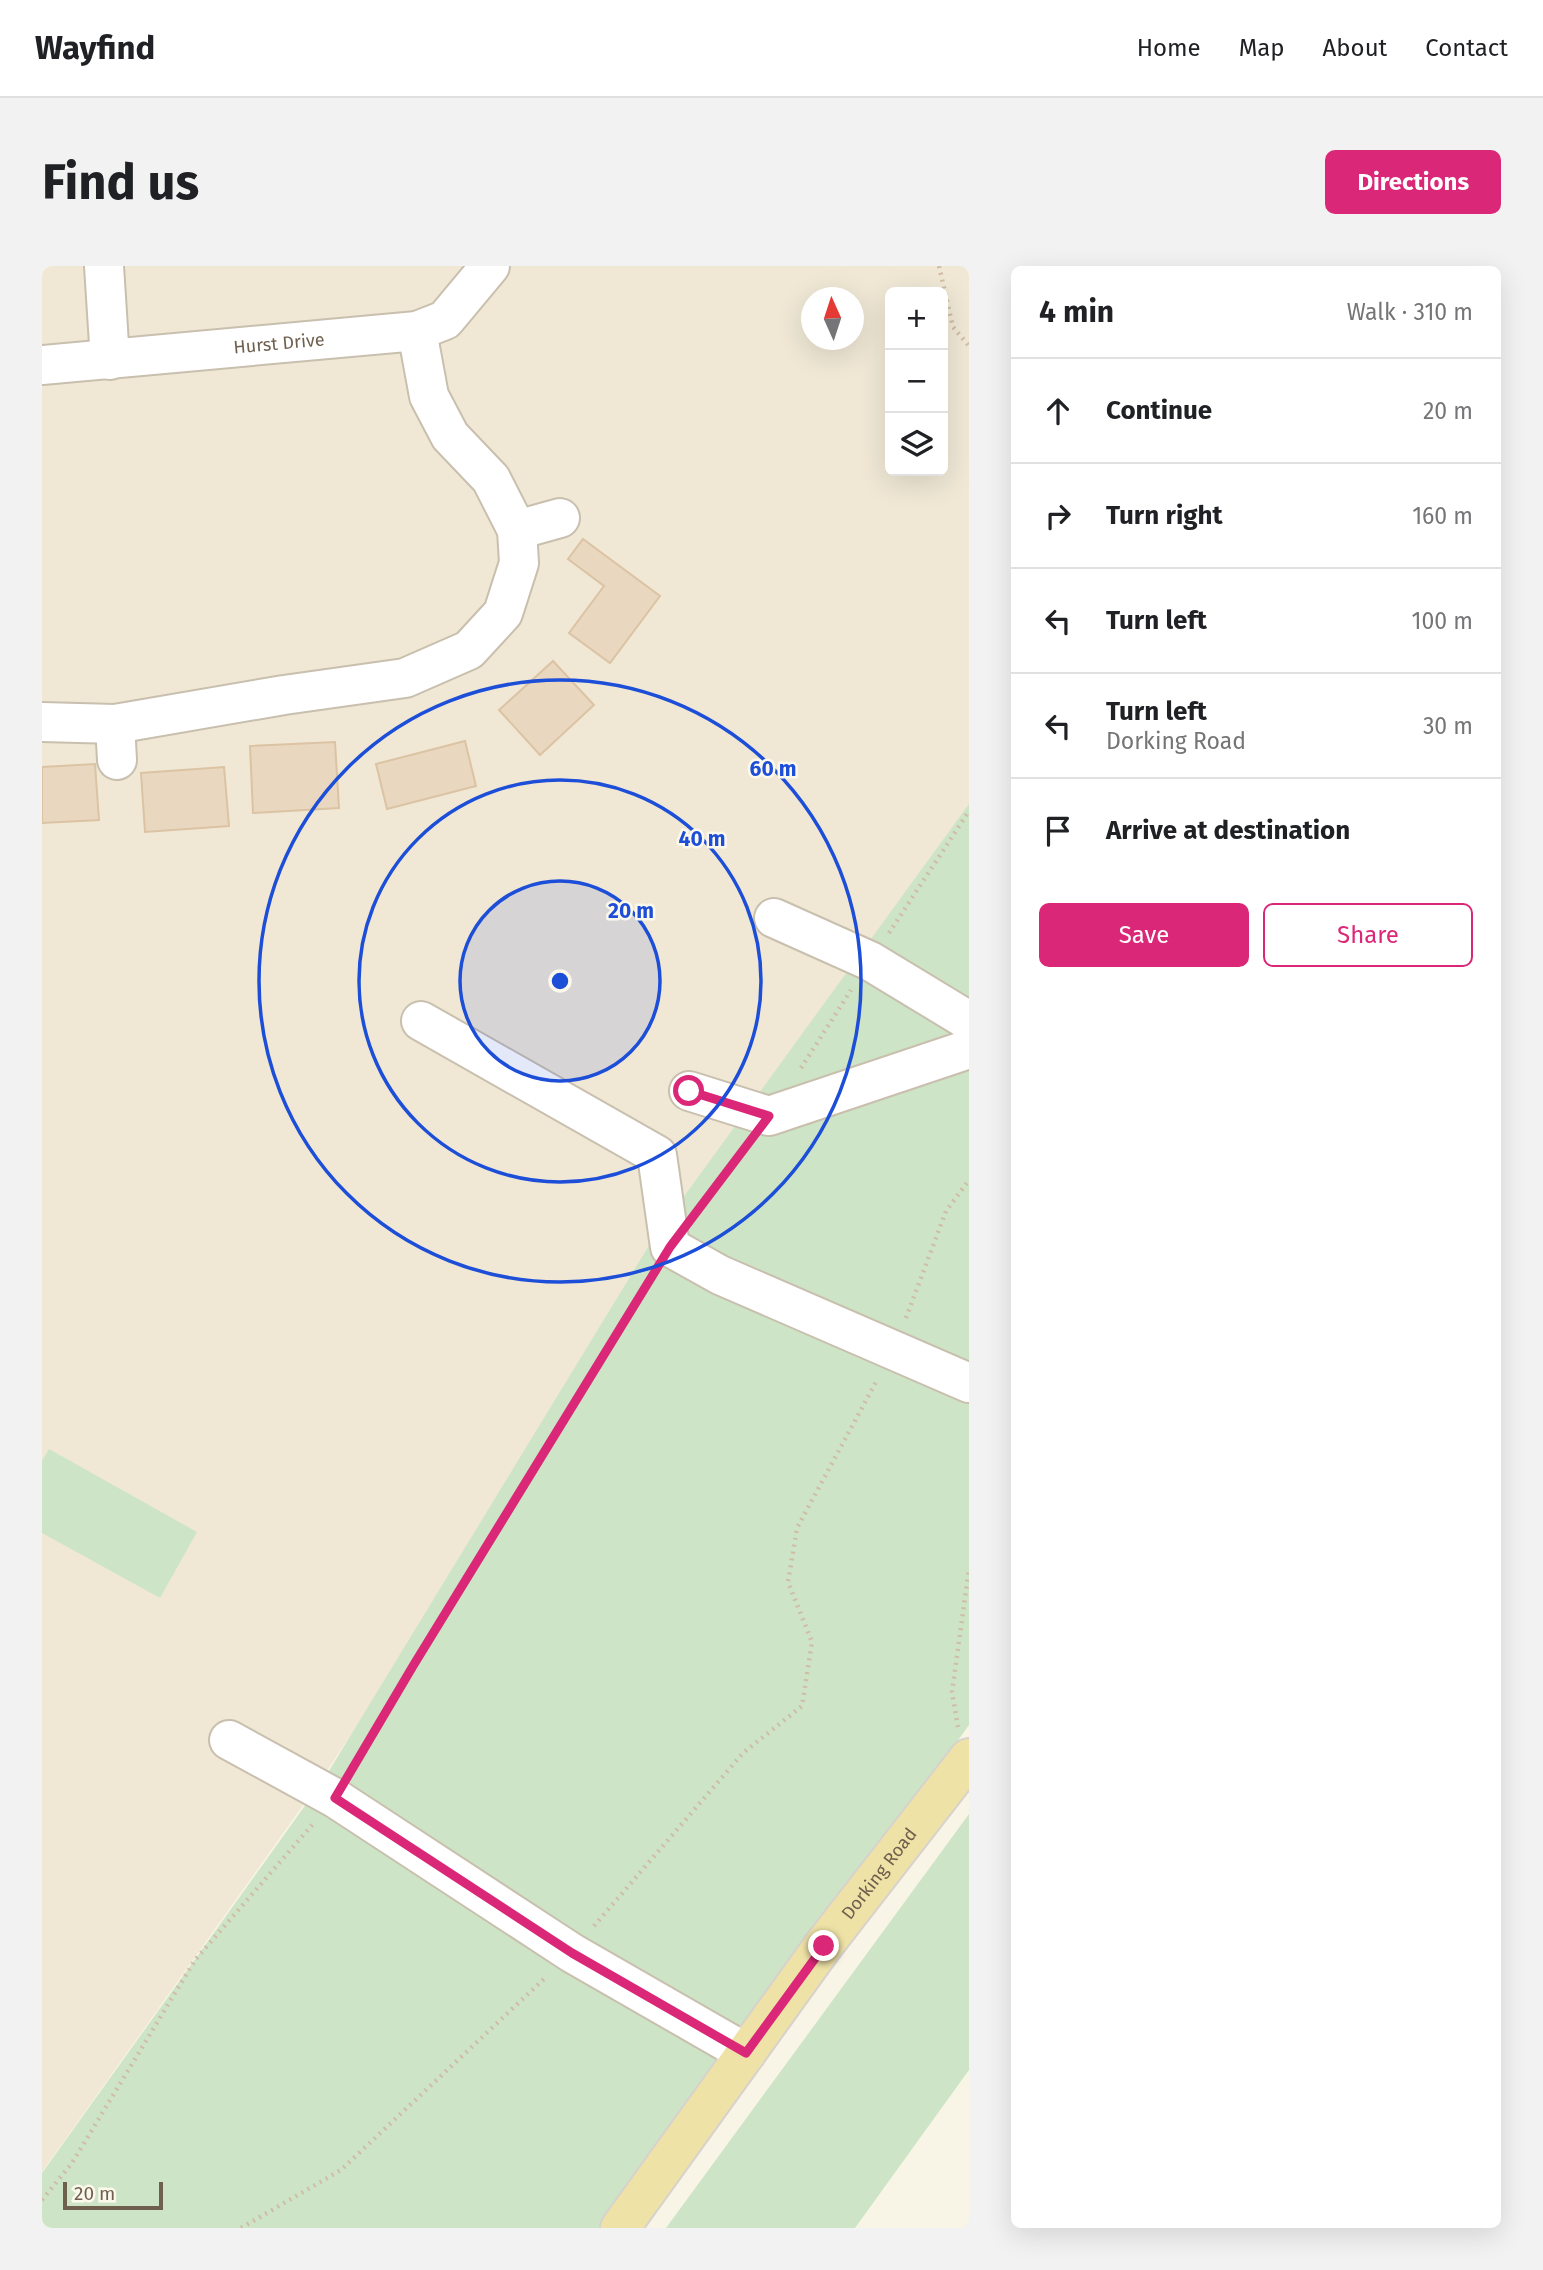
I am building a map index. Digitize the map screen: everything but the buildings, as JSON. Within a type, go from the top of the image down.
[{"type":"main road","name":"Dorking Road","points":[[620,2228],[824,1946],[966,1762]]},
{"type":"street","points":[[104,266],[110,360]]},
{"type":"street","name":"Hurst Drive","points":[[42,365],[417,331],[445,320],[490,266]]},
{"type":"street","points":[[42,722],[116,742],[284,695],[405,678],[469,650],[503,613],[519,563],[517,530],[491,479],[450,436],[429,396],[417,331]]},
{"type":"street","points":[[517,530],[560,517]]},
{"type":"street","points":[[774,918],[870,961],[969,1021]]},
{"type":"street","points":[[421,1021],[657,1155],[670,1247],[720,1275],[969,1383]]},
{"type":"street","points":[[689,1091],[769,1116],[969,1049]]},
{"type":"street","points":[[229,1740],[335,1798],[572,1953],[746,2053]]},
{"type":"path","points":[[939,266],[953,327],[969,346]]},
{"type":"path","points":[[798,1072],[969,811]]},
{"type":"path","points":[[42,2200],[72,2163],[195,1960],[335,1798],[420,1654],[670,1247],[769,1116]]},
{"type":"path","points":[[241,2228],[341,2170],[572,1953],[743,1753],[802,1706],[812,1643],[788,1582],[797,1528],[893,1350],[946,1212],[969,1180]]},
{"type":"path","points":[[966,1762],[952,1692],[969,1569]]},
{"type":"shaded area","points":[[42,266],[969,266],[969,809],[314,1790],[42,2172]]},
{"type":"green space","points":[[969,804],[969,1725],[605,2228],[42,2228],[42,2173],[324,1779],[653,1239]]},
{"type":"green space","points":[[49,1449],[197,1532],[160,1598],[42,1533],[42,1461]]},
{"type":"green space","points":[[969,1814],[969,2070],[855,2228],[666,2228]]},
{"type":"route","points":[[689,1091],[769,1116],[670,1247],[335,1798],[572,1953],[746,2053],[824,1946]]}]
